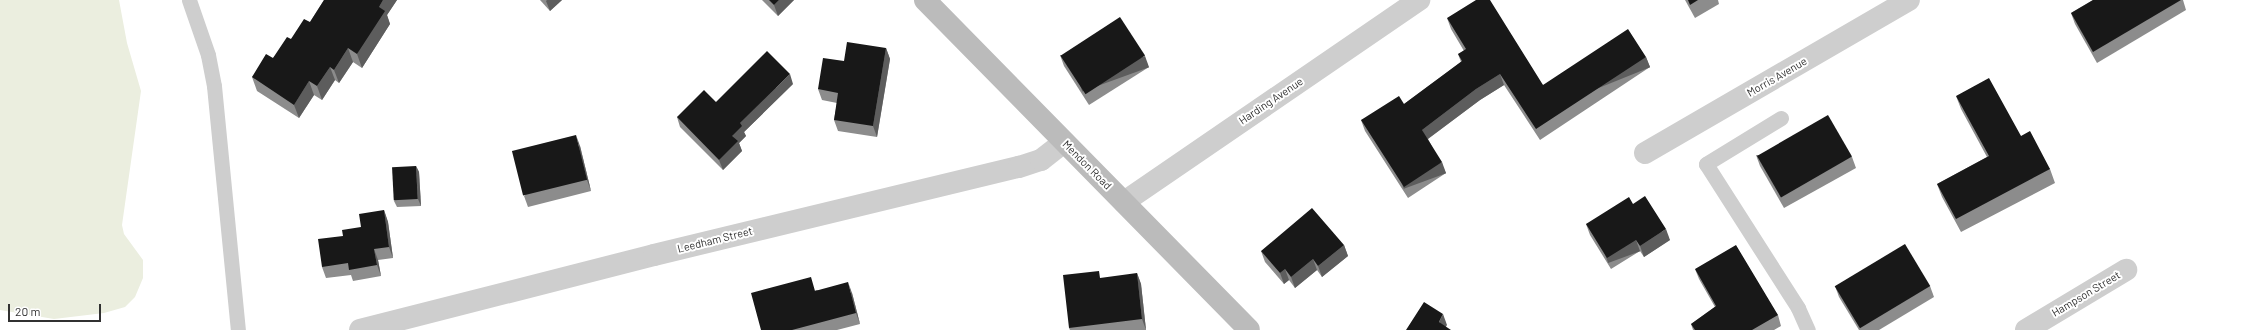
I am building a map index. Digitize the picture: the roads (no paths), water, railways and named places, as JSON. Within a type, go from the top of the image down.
[{"type":"street","name":"Mendon Road","points":[[925,0],[1249,330]]},
{"type":"street","name":"Harding Avenue","points":[[1124,202],[1419,0]]},
{"type":"street","name":"Morris Avenue","points":[[1645,153],[1909,0]]},
{"type":"street","name":"Leedham Street","points":[[360,330],[646,257],[1019,167],[1041,160],[1064,142]]},
{"type":"street","name":"Hampson Street","points":[[2026,330],[2126,270]]},
{"type":"lane","points":[[189,0],[208,55],[214,86],[238,330]]},
{"type":"lane","points":[[1781,118],[1706,164],[1798,308],[1808,330]]}]
